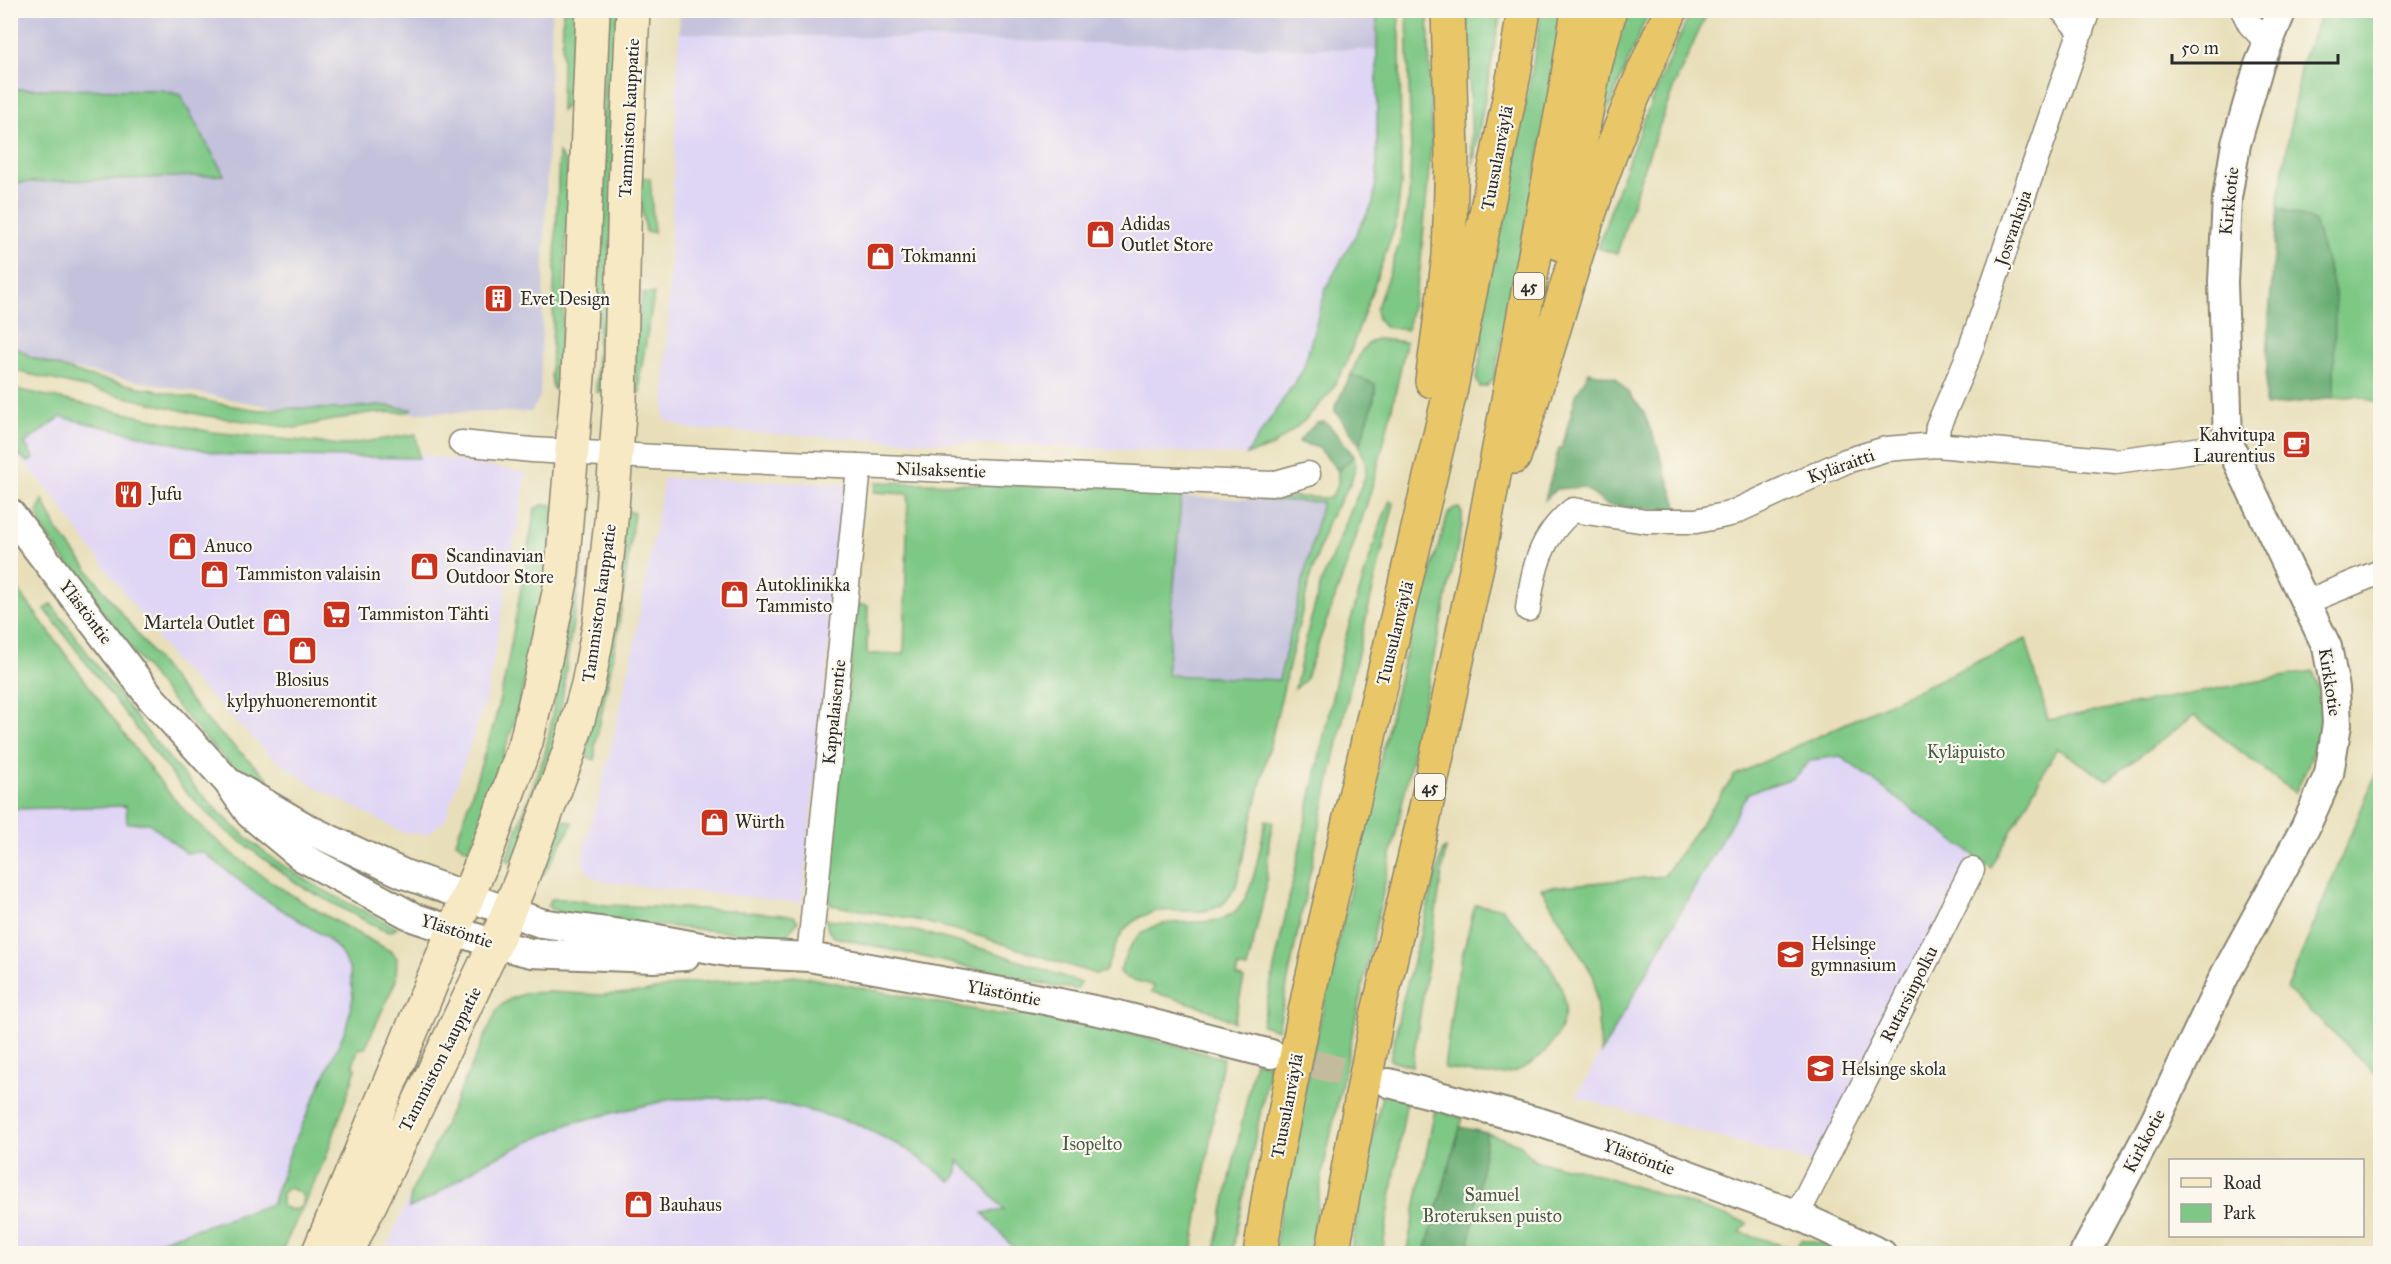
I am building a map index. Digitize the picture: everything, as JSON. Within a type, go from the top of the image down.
[{"type":"highway","points":[[1415,550],[1432,380],[1449,256],[1452,155],[1448,10]]},
{"type":"highway","name":"Tuusulanväylä","points":[[1260,1254],[1309,992],[1415,550],[1451,388],[1514,74],[1524,10]]},
{"type":"highway","name":"45","points":[[1332,1254],[1378,1012],[1422,826],[1478,561],[1566,88],[1578,10]]},
{"type":"highway","points":[[1532,405],[1594,70],[1610,10]]},
{"type":"highway","points":[[1478,561],[1532,405],[1594,199],[1671,10]]},
{"type":"main road","name":"Tammiston kauppatie","points":[[318,1254],[488,848],[526,742],[561,582],[578,376],[593,10]]},
{"type":"main road","name":"Tammiston kauppatie","points":[[346,1254],[495,944],[569,752],[588,684],[600,621],[621,401],[625,188],[633,10]]},
{"type":"street","points":[[2062,10],[2085,21]]},
{"type":"street","points":[[2243,10],[2250,24],[2267,42]]},
{"type":"street","name":"Kirkkotie","points":[[2085,1254],[2156,1121],[2225,975],[2305,828],[2329,774],[2337,724],[2335,688],[2327,647],[2228,442],[2223,282],[2227,198],[2236,144],[2267,42],[2282,10]]},
{"type":"street","name":"Josvankuja","points":[[1936,445],[1938,426],[1967,359],[2085,21]]},
{"type":"street","name":"Kyläraitti","points":[[1528,609],[1533,573],[1546,541],[1563,518],[1573,510],[1646,521],[1696,520],[1730,514],[1846,461],[1886,449],[1936,445],[2116,461],[2209,448],[2228,442]]},
{"type":"street","name":"Nilsaksentie","points":[[461,443],[572,452],[1272,484],[1308,474]]},
{"type":"street","name":"Kappalaisentie","points":[[809,957],[859,466]]},
{"type":"street","name":"Ylästöntie","points":[[13,517],[152,699],[228,782],[250,814],[302,857],[415,918],[495,944],[531,952],[653,958],[733,952]]},
{"type":"street","points":[[2306,602],[2380,572]]},
{"type":"street","name":"Ylästöntie","points":[[228,782],[310,830],[404,874],[466,898],[552,926],[652,938],[733,952],[809,957],[1118,1015],[1271,1054]]},
{"type":"street","name":"Rutarsinpolku","points":[[1797,1215],[1972,870]]},
{"type":"street","name":"Ylästöntie","points":[[1389,1083],[1542,1123],[1600,1142],[1797,1215],[1882,1254]]},
{"type":"shaded area","points":[[680,10],[1377,11],[1376,50],[679,33]]},
{"type":"shaded area","points":[[10,11],[552,11],[540,397],[531,412],[308,414],[22,359],[11,352]]},
{"type":"shaded area","points":[[679,33],[1376,50],[1377,174],[1373,203],[1326,288],[1303,370],[1246,455],[862,439],[690,429],[664,419]]},
{"type":"shaded area","points":[[11,405],[225,455],[423,455],[527,473],[487,695],[445,820],[428,834],[404,833],[312,785],[271,756],[177,664],[59,502],[11,448]]},
{"type":"shaded area","points":[[664,478],[846,484],[802,903],[603,882],[589,874],[582,862],[632,656]]},
{"type":"shaded area","points":[[1181,497],[1322,502],[1280,681],[1166,675]]},
{"type":"shaded area","name":"Helsinge gymnasium","points":[[1840,756],[1973,855],[1815,1164],[1576,1097],[1748,793],[1793,778],[1811,760]]},
{"type":"shaded area","points":[[141,800],[256,894],[326,937],[339,950],[350,970],[353,998],[346,1028],[290,1152],[256,1253],[11,1253],[10,806]]},
{"type":"shaded area","points":[[641,1071],[923,1129],[974,1175],[1029,1240],[1037,1254],[383,1254],[411,1193]]},
{"type":"green space","points":[[1692,10],[1708,11],[1675,84],[1643,170],[1617,254],[1598,248],[1641,128]]},
{"type":"green space","points":[[563,11],[574,11],[579,69],[575,92],[571,101],[561,111]]},
{"type":"green space","points":[[605,11],[621,11],[606,392],[596,392],[600,249]]},
{"type":"green space","points":[[1377,11],[1398,11],[1401,184],[1396,224],[1346,364],[1330,393],[1304,421],[1273,446],[1246,455],[1303,370],[1326,288],[1373,203],[1377,174]]},
{"type":"green space","points":[[1407,11],[1428,11],[1432,137],[1420,270],[1407,330],[1384,327],[1378,319],[1376,310],[1399,245],[1409,197],[1411,155]]},
{"type":"green space","points":[[1466,11],[1501,11],[1473,164]]},
{"type":"green space","points":[[1542,11],[1565,11],[1543,135],[1494,379],[1486,387],[1480,387],[1476,379],[1481,355],[1484,297],[1530,81]]},
{"type":"green space","points":[[1622,11],[1649,11],[1597,137]]},
{"type":"green space","points":[[2322,11],[2380,11],[2380,403],[2356,396],[2265,405],[2278,203],[2301,64]]},
{"type":"green space","points":[[11,89],[162,90],[180,95],[224,175],[11,183]]},
{"type":"green space","points":[[559,153],[566,163],[569,182],[559,393],[553,388],[551,375]]},
{"type":"green space","points":[[636,177],[650,178],[654,232],[646,232]]},
{"type":"green space","points":[[2278,208],[2314,221],[2335,292],[2334,398],[2265,406],[2269,316]]},
{"type":"green space","points":[[643,294],[654,294],[640,377],[640,392],[636,395],[634,341]]},
{"type":"green space","points":[[1377,339],[1406,342],[1390,416],[1371,490],[1348,562],[1305,680],[1295,689],[1321,583],[1366,474],[1360,439],[1374,400],[1375,384],[1351,375],[1363,349]]},
{"type":"green space","points":[[10,344],[31,357],[88,376],[221,404],[259,410],[341,409],[378,405],[412,409],[408,412],[368,413],[294,428],[201,415],[11,370]]},
{"type":"green space","points":[[1589,372],[1616,378],[1643,411],[1679,512],[1607,505],[1583,487],[1556,489],[1545,500],[1576,395]]},
{"type":"green space","points":[[1351,375],[1375,384],[1372,405],[1360,445],[1335,411],[1335,406]]},
{"type":"green space","points":[[11,388],[211,432],[343,445],[416,434],[419,458],[225,455],[61,417],[25,443],[34,459],[28,462],[11,449]]},
{"type":"green space","points":[[1325,422],[1354,456],[1338,471],[1319,448],[1298,442],[1316,423]]},
{"type":"green space","points":[[1354,456],[1356,466],[1351,482],[1328,521],[1310,578],[1236,886],[1224,903],[1207,910],[1162,911],[1140,917],[1121,935],[1105,972],[1095,974],[979,936],[908,918],[831,905],[827,896],[857,604],[868,606],[867,654],[904,654],[908,494],[874,492],[877,482],[1177,489],[1181,497],[1167,675],[1279,680],[1322,502],[1260,500],[1263,496],[1331,498],[1338,483],[1338,471]]},
{"type":"green space","points":[[43,500],[58,531],[176,684],[212,726],[268,778],[263,785],[242,774],[215,749],[116,630],[44,532],[37,512]]},
{"type":"green space","points":[[1390,500],[1394,503],[1362,634],[1278,1030],[1262,1025],[1344,642],[1378,531]]},
{"type":"green space","points":[[542,505],[554,505],[549,569],[517,715],[474,839],[468,850],[456,842],[494,724],[506,672],[535,509]]},
{"type":"green space","points":[[580,507],[588,507],[557,743],[515,864],[506,860],[545,754],[549,735],[565,635]]},
{"type":"green space","points":[[1454,508],[1459,508],[1462,513],[1462,526],[1322,1175],[1310,1253],[1274,1254],[1287,1171],[1402,667],[1448,514]]},
{"type":"green space","points":[[625,510],[634,513],[618,632],[595,746],[595,760],[587,757],[591,712]]},
{"type":"green space","points":[[11,580],[153,772],[193,819],[262,876],[313,908],[392,952],[397,958],[396,980],[365,1048],[358,1049],[353,1065],[356,1069],[326,1157],[281,1253],[122,1253],[272,1204],[290,1152],[346,1028],[353,998],[350,970],[339,950],[326,937],[256,894],[203,852],[186,853],[149,823],[127,823],[126,806],[11,809]],"holes":[[[289,1188],[299,1192],[303,1197],[302,1206],[292,1210],[282,1206],[282,1193]]]},
{"type":"green space","points":[[51,604],[177,768],[235,827],[267,854],[298,875],[397,928],[390,932],[381,929],[299,885],[220,826],[182,788],[45,609]]},
{"type":"green space","name":"Kyläpuisto","points":[[2026,639],[2048,720],[2313,671],[2319,688],[2321,704],[2319,733],[2295,793],[2194,716],[2107,780],[2057,748],[1991,868],[1840,756],[1811,760],[1793,778],[1748,793],[1601,1053],[1594,977],[1541,888],[1664,876],[1735,775]]},
{"type":"green space","points":[[2379,766],[2380,768],[2380,1078],[2287,989]]},
{"type":"green space","points":[[565,820],[573,823],[544,874],[537,874]]},
{"type":"green space","points":[[1266,820],[1273,822],[1269,842],[1266,888],[1247,969],[1238,967],[1236,976],[1244,979],[1234,1022],[1200,1006],[1152,992],[1154,986],[1124,977],[1120,971],[1131,946],[1144,932],[1160,925],[1213,921],[1229,916],[1242,904],[1254,876]]},
{"type":"green space","points":[[1446,848],[1412,1066],[1390,1060],[1401,1007],[1443,849]]},
{"type":"green space","points":[[551,899],[606,905],[728,910],[794,916],[798,922],[786,936],[779,937],[580,918],[551,909],[548,906]]},
{"type":"green space","points":[[1475,905],[1502,908],[1551,968],[1562,990],[1565,1004],[1564,1018],[1552,1044],[1530,1064],[1504,1074],[1481,1074],[1444,1068],[1456,980]]},
{"type":"green space","points":[[826,919],[882,924],[924,933],[994,952],[1081,983],[1077,989],[1058,987],[834,937],[828,930]]},
{"type":"green space","name":"Isopelto","points":[[800,976],[1002,1015],[1052,1014],[1223,1058],[1192,1253],[1018,1253],[983,1213],[1004,1210],[974,1175],[958,1161],[958,1172],[952,1182],[906,1149],[855,1123],[787,1105],[719,1098],[672,1099],[571,1123],[485,1162],[431,1198],[409,1208],[411,1193],[498,1008],[510,999],[526,993],[600,995],[644,992],[687,983]]},
{"type":"green space","points":[[1255,1061],[1270,1065],[1232,1253],[1214,1254]]},
{"type":"green space","points":[[1383,1091],[1407,1098],[1382,1253],[1350,1254],[1365,1171]]},
{"type":"green space","name":"Samuel Broteruksen puisto","points":[[1435,1110],[1463,1118],[1460,1127],[1484,1152],[1487,1133],[1521,1145],[1534,1161],[1587,1171],[1748,1223],[1740,1232],[1794,1249],[1801,1239],[1846,1253],[1431,1253],[1443,1188],[1425,1253],[1406,1254]]},
{"type":"green space","points":[[1460,1127],[1487,1133],[1468,1253],[1425,1253]]},
{"type":"tunnel","points":[[1273,1054],[1386,1082]]},
{"type":"place","name":"Adidas Outlet Store","points":[[1100,234]]},
{"type":"place","name":"Tokmanni","points":[[880,256]]},
{"type":"place","name":"Evet Design","points":[[499,299]]},
{"type":"place","name":"Kahvitupa Laurentius","points":[[2296,445]]},
{"type":"place","name":"Jufu","points":[[129,494]]},
{"type":"place","name":"Anuco","points":[[183,546]]},
{"type":"place","name":"Scandinavian Outdoor Store","points":[[425,566]]},
{"type":"place","name":"Tammiston valaisin","points":[[215,574]]},
{"type":"place","name":"Autoklinikka Tammisto","points":[[735,595]]},
{"type":"place","name":"Tammiston Tähti","points":[[337,614]]},
{"type":"place","name":"Martela Outlet","points":[[276,623]]},
{"type":"place","name":"Blosius kylpyhuoneremontit","points":[[302,651]]},
{"type":"place","name":"Würth","points":[[714,822]]},
{"type":"place","name":"Helsinge gymnasium","points":[[1790,954]]},
{"type":"place","name":"Helsinge skola","points":[[1820,1069]]},
{"type":"place","name":"Bauhaus","points":[[638,1205]]}]
